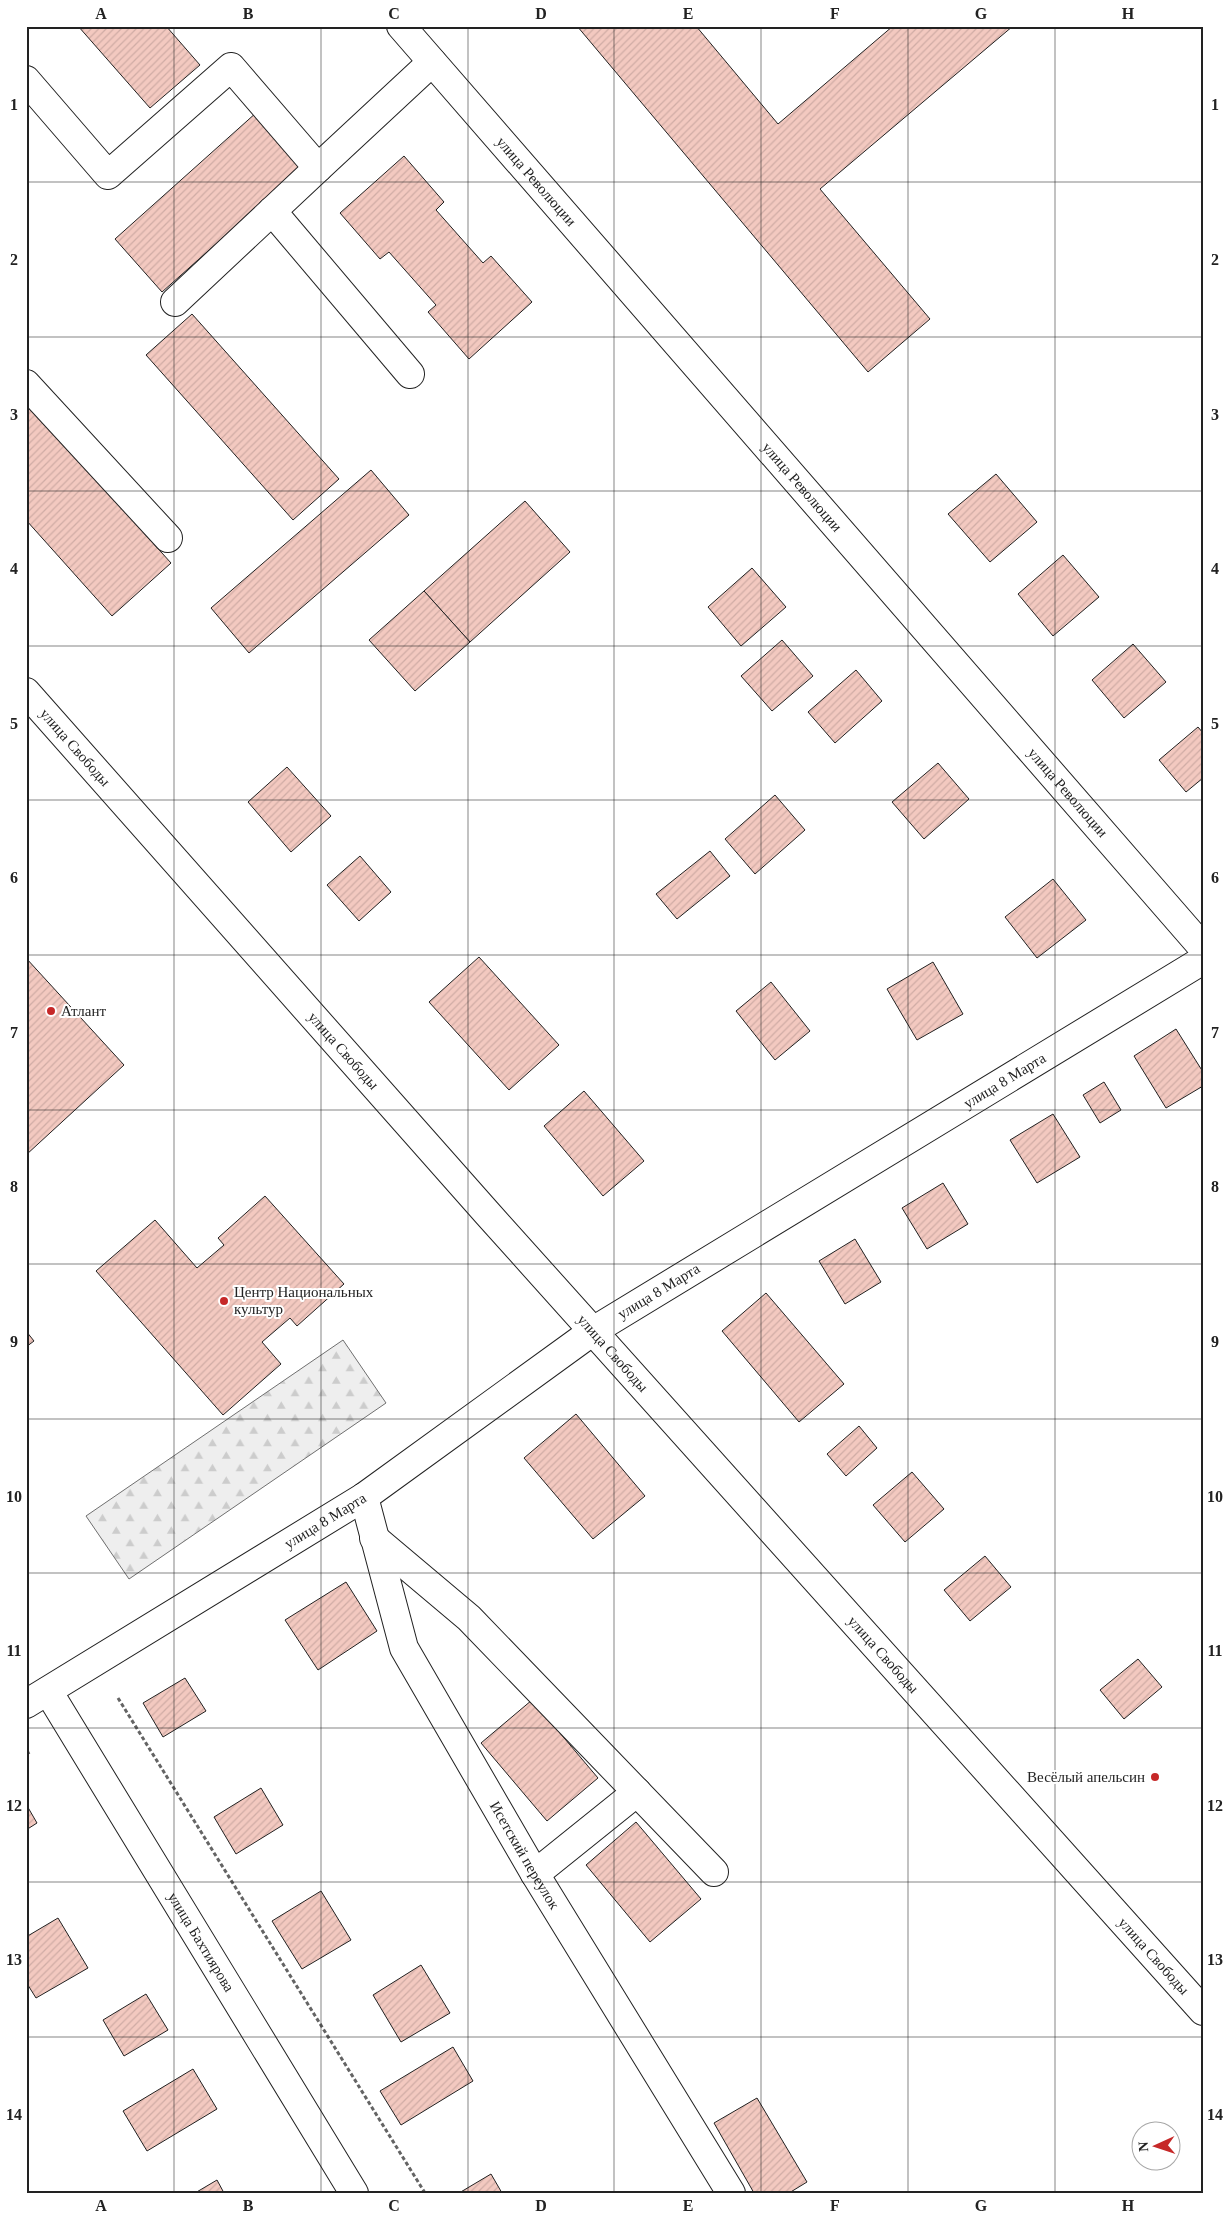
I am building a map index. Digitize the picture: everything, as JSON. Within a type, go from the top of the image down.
[{"type":"street","name":"улица Революции","points":[[401,26],[1203,948]]},
{"type":"street","points":[[174,302],[432,62]]},
{"type":"street","points":[[26,80],[108,175],[231,67],[318,168]]},
{"type":"street","points":[[272,211],[410,374]]},
{"type":"street","points":[[26,384],[168,538]]},
{"type":"street","name":"улица Свободы","points":[[26,692],[593,1331],[1203,2011]]},
{"type":"street","name":"улица 8 Марта","points":[[37,1698],[364,1497],[593,1331],[1203,960]]},
{"type":"street","name":"Исетский переулок","points":[[364,1497],[404,1648],[535,1874],[731,2193]]},
{"type":"street","points":[[374,1538],[469,1618],[714,1872]]},
{"type":"street","name":"улица Бахтиярова","points":[[37,1698],[354,2193]]},
{"type":"street","points":[[535,1874],[637,1792]]},
{"type":"path","points":[[118,1698],[425,2193]]},
{"type":"green space","points":[[343,1340],[386,1403],[129,1579],[86,1516]]},
{"type":"building","points":[[78,26],[166,26],[200,65],[150,108]]},
{"type":"building","points":[[577,26],[696,26],[778,124],[893,26],[1013,26],[820,189],[930,319],[868,372]]},
{"type":"building","points":[[257,112],[305,165],[162,292],[115,239]]},
{"type":"building","points":[[404,156],[444,202],[436,210],[483,263],[491,256],[532,302],[469,359],[428,312],[436,305],[389,252],[380,259],[340,213]]},
{"type":"building","points":[[192,314],[339,479],[293,520],[146,355]]},
{"type":"building","points":[[26,402],[171,563],[112,616],[26,520]]},
{"type":"building","points":[[371,470],[409,515],[249,653],[211,608]]},
{"type":"building","points":[[996,474],[1037,522],[990,562],[948,514]]},
{"type":"building","points":[[525,501],[570,552],[470,642],[424,591]]},
{"type":"building","points":[[1063,555],[1099,597],[1053,636],[1018,594]]},
{"type":"building","points":[[752,568],[786,607],[741,646],[708,607]]},
{"type":"building","points":[[424,591],[470,642],[415,691],[369,640]]},
{"type":"building","points":[[782,640],[813,676],[772,711],[741,676]]},
{"type":"building","points":[[1133,644],[1166,682],[1124,718],[1092,680]]},
{"type":"building","points":[[856,670],[882,701],[835,743],[808,712]]},
{"type":"building","points":[[1198,727],[1203,733],[1203,778],[1186,792],[1159,760]]},
{"type":"building","points":[[938,763],[969,799],[924,839],[892,802]]},
{"type":"building","points":[[287,767],[331,816],[291,852],[248,802]]},
{"type":"building","points":[[775,795],[805,830],[755,874],[725,839]]},
{"type":"building","points":[[710,851],[730,876],[677,919],[656,894]]},
{"type":"building","points":[[360,856],[391,892],[359,921],[327,885]]},
{"type":"building","points":[[1053,879],[1086,920],[1037,958],[1005,917]]},
{"type":"building","points":[[479,957],[559,1045],[509,1090],[429,1002]]},
{"type":"building","name":"Атлант","points":[[26,958],[124,1065],[26,1155]]},
{"type":"building","points":[[933,962],[963,1014],[917,1040],[887,989]]},
{"type":"building","points":[[771,982],[810,1031],[775,1060],[736,1011]]},
{"type":"building","points":[[1176,1029],[1203,1072],[1203,1086],[1166,1108],[1134,1056]]},
{"type":"building","points":[[1104,1082],[1121,1110],[1100,1123],[1083,1095]]},
{"type":"building","points":[[584,1091],[644,1161],[603,1196],[544,1126]]},
{"type":"building","points":[[1053,1114],[1080,1157],[1037,1183],[1010,1140]]},
{"type":"building","points":[[943,1183],[968,1224],[927,1249],[902,1208]]},
{"type":"building","name":"Центр Национальных культур","points":[[265,1196],[344,1284],[297,1326],[290,1318],[262,1342],[281,1364],[223,1415],[96,1271],[155,1220],[197,1268],[224,1245],[218,1238]]},
{"type":"building","points":[[855,1239],[881,1282],[845,1304],[819,1261]]},
{"type":"building","points":[[766,1293],[844,1384],[799,1422],[722,1331]]},
{"type":"building","points":[[26,1331],[34,1341],[26,1347]]},
{"type":"building","points":[[576,1414],[645,1496],[593,1539],[524,1458]]},
{"type":"building","points":[[859,1426],[877,1448],[846,1476],[827,1454]]},
{"type":"building","points":[[912,1472],[944,1509],[905,1542],[873,1505]]},
{"type":"building","points":[[985,1556],[1011,1587],[970,1621],[944,1590]]},
{"type":"building","points":[[346,1582],[377,1631],[318,1670],[285,1620]]},
{"type":"building","points":[[1138,1659],[1162,1687],[1124,1719],[1100,1690]]},
{"type":"building","points":[[185,1678],[206,1711],[163,1737],[143,1703]]},
{"type":"building","points":[[532,1700],[598,1778],[547,1821],[481,1743]]},
{"type":"building","points":[[261,1788],[283,1825],[236,1854],[214,1817]]},
{"type":"building","points":[[26,1804],[37,1823],[26,1830]]},
{"type":"building","points":[[636,1822],[701,1899],[650,1942],[586,1865]]},
{"type":"building","points":[[321,1891],[351,1940],[302,1969],[272,1921]]},
{"type":"building","points":[[58,1918],[88,1968],[36,1998],[26,1982],[26,1937]]},
{"type":"building","points":[[421,1965],[450,2013],[401,2042],[373,1995]]},
{"type":"building","points":[[146,1994],[168,2030],[124,2056],[103,2020]]},
{"type":"building","points":[[453,2047],[473,2081],[401,2125],[380,2091]]},
{"type":"building","points":[[193,2069],[217,2109],[147,2151],[123,2111]]},
{"type":"building","points":[[757,2098],[807,2182],[789,2193],[754,2193],[714,2123]]},
{"type":"building","points":[[491,2174],[502,2193],[459,2193]]},
{"type":"building","points":[[217,2180],[224,2193],[195,2193]]},
{"type":"place","name":"Атлант","points":[[51,1011]]},
{"type":"place","name":"Центр Национальных культур","points":[[224,1301]]},
{"type":"place","name":"Весёлый апельсин","points":[[1155,1777]]}]
